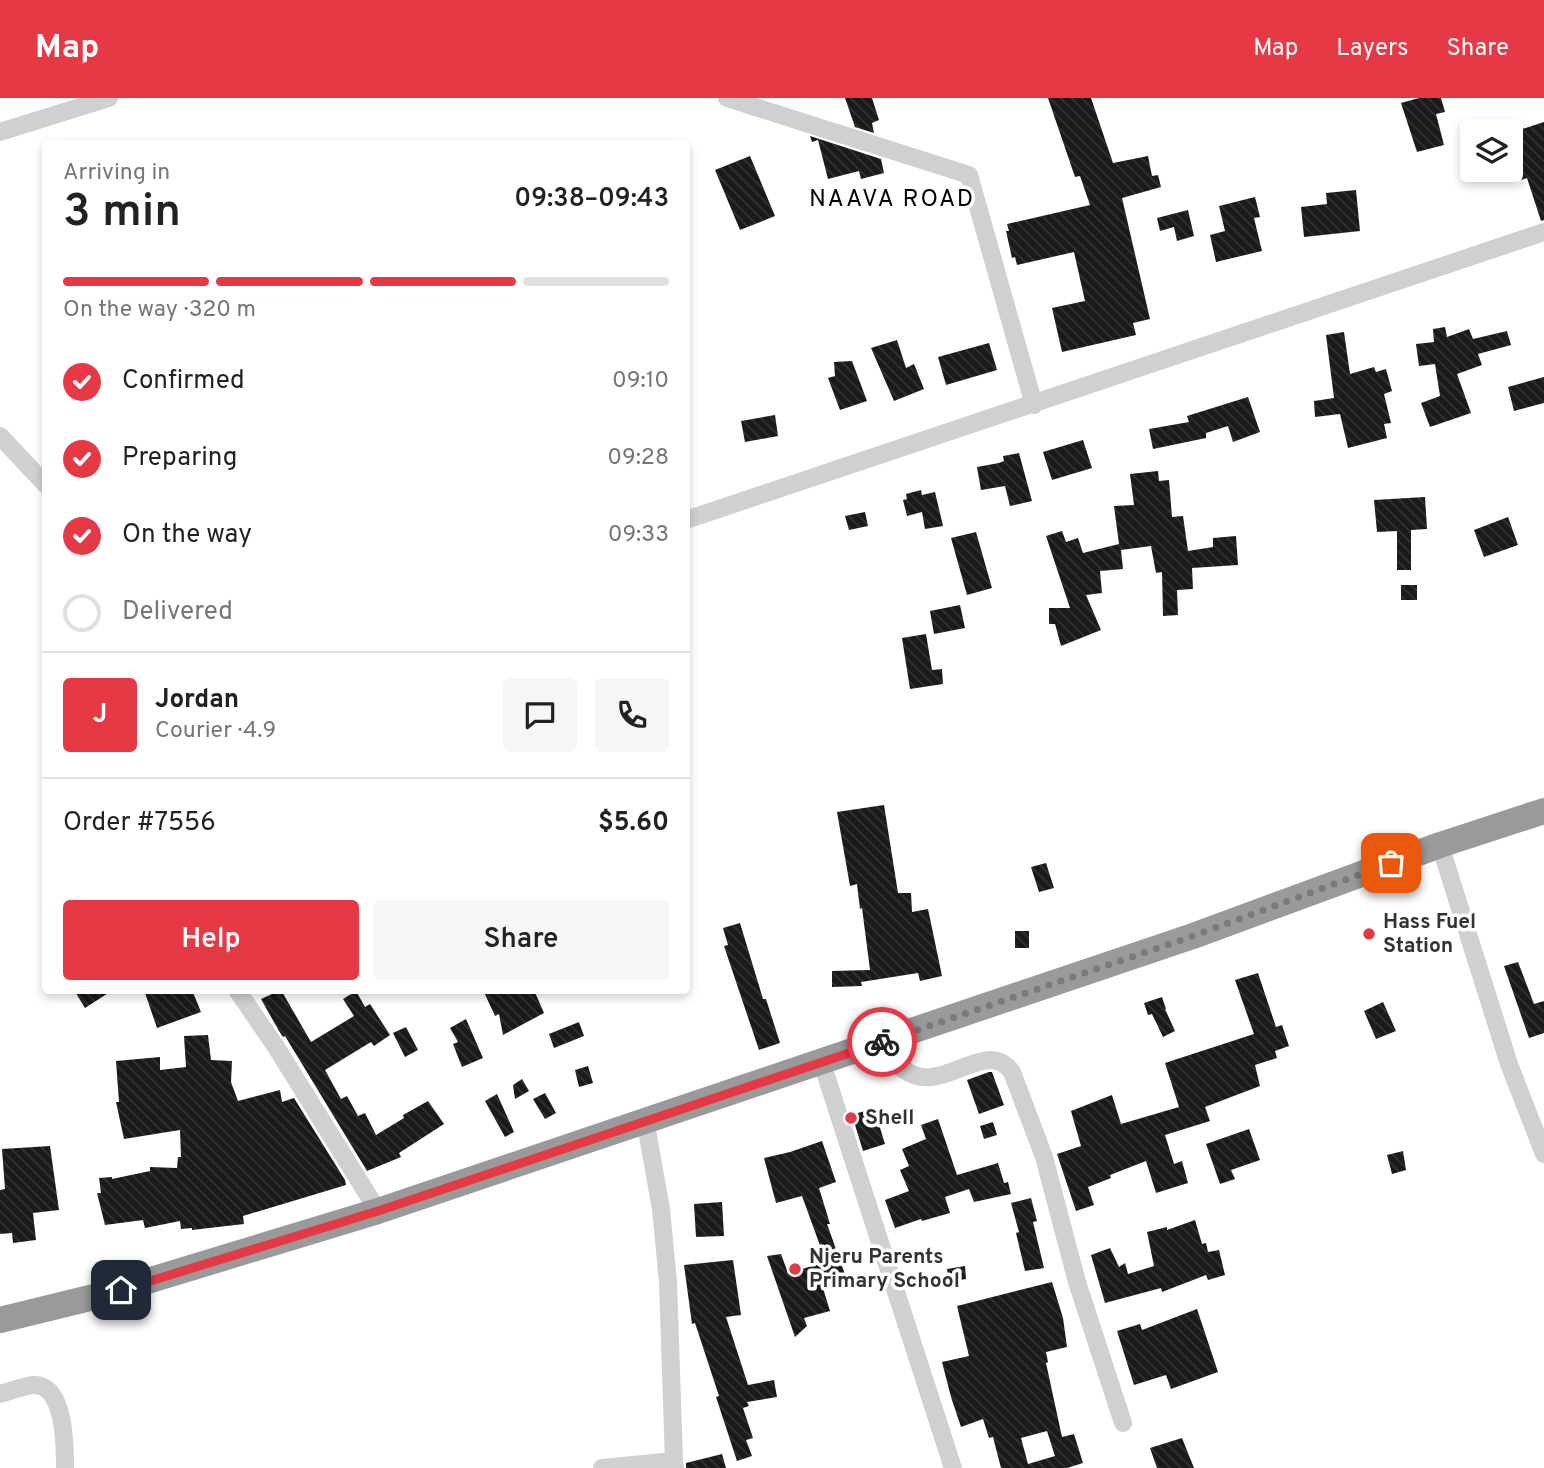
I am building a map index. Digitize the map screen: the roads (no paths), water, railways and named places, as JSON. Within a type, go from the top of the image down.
[{"type":"highway","points":[[0,1320],[98,1296],[378,1211],[1193,936],[1440,845],[1544,811]]},
{"type":"street","points":[[0,132],[109,98]]},
{"type":"street","points":[[727,98],[969,175],[1034,405]]},
{"type":"street","points":[[690,519],[1544,232]]},
{"type":"street","points":[[0,436],[42,481]]},
{"type":"street","points":[[1440,845],[1509,1064],[1544,1154]]},
{"type":"street","points":[[240,994],[276,1047],[378,1211]]},
{"type":"street","points":[[897,1037],[903,1069],[912,1076],[933,1078],[982,1060],[994,1059],[1005,1062],[1012,1072],[1044,1157],[1077,1282],[1123,1423]]},
{"type":"street","points":[[821,1060],[953,1468]]},
{"type":"street","points":[[602,1468],[675,1465],[668,1282],[661,1209],[645,1119]]},
{"type":"street","points":[[0,1394],[33,1385],[46,1387],[54,1395],[58,1405],[65,1468]]},
{"type":"place","name":"Hass Fuel Station","points":[[1369,934]]},
{"type":"place","name":"Shell","points":[[851,1118]]},
{"type":"place","name":"Njeru Parents Primary School","points":[[795,1269]]},
{"type":"district","name":"NAAVA ROAD","points":[[892,200]]}]
